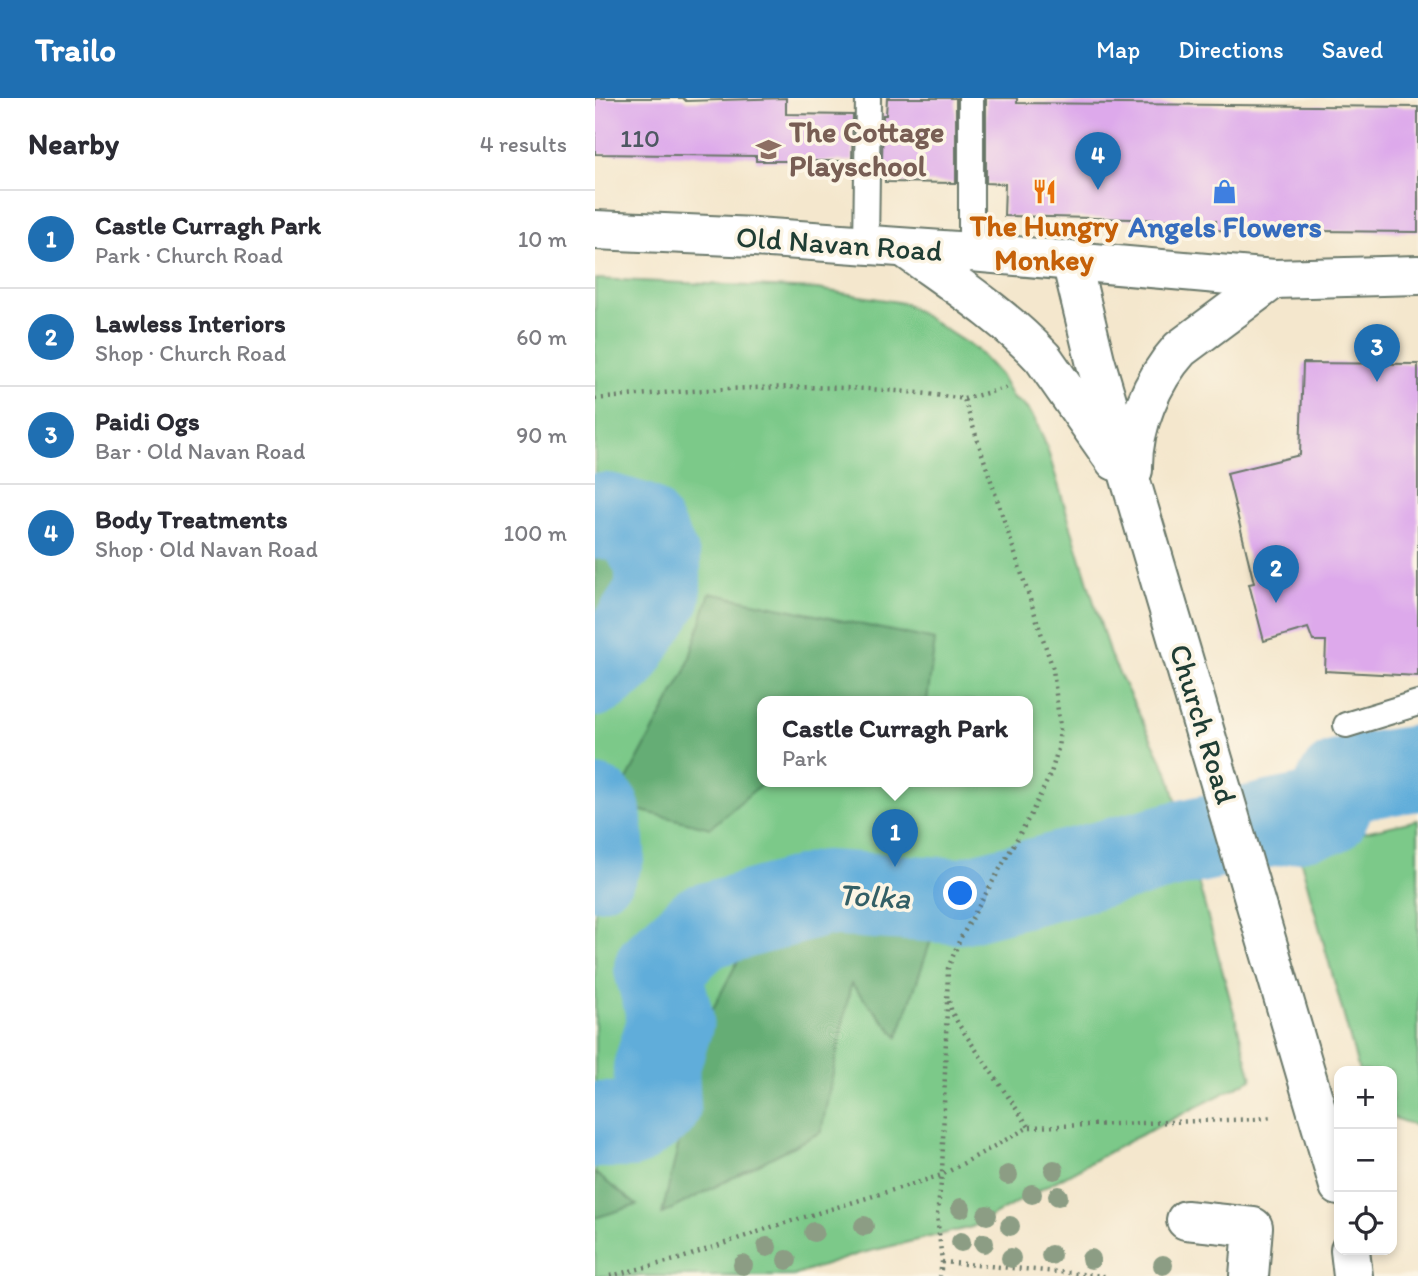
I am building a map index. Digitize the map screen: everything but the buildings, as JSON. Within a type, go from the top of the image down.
[{"type":"street","name":"Old Navan Road","points":[[595,230],[971,252],[1274,279],[1418,275]]},
{"type":"street","points":[[906,248],[1007,322],[1031,345],[1043,358],[1133,486]]},
{"type":"street","name":"Church Road","points":[[1071,260],[1095,360],[1334,1168]]},
{"type":"street","points":[[1133,486],[1135,445],[1143,412],[1169,361],[1180,349],[1274,279]]},
{"type":"street","points":[[1186,1220],[1253,1227],[1249,1276]]},
{"type":"street","points":[[1351,1255],[1353,1276]]},
{"type":"lane","points":[[866,245],[868,98]]},
{"type":"lane","points":[[971,98],[971,252]]},
{"type":"lane","points":[[1346,725],[1418,703]]},
{"type":"path","points":[[595,399],[767,387],[861,389],[935,394],[964,399],[1035,609],[1057,691],[1060,728],[1058,749],[1051,773],[948,968],[942,1175],[937,1215],[940,1276]]},
{"type":"path","points":[[947,994],[952,1013],[1029,1128]]},
{"type":"path","points":[[610,1276],[679,1258],[942,1175],[1029,1128],[1258,1119],[1317,1108]]},
{"type":"path","points":[[941,1262],[1105,1276]]},
{"type":"green space","points":[[595,279],[817,289],[904,303],[977,350],[1000,375],[1013,399],[1031,413],[1047,448],[1110,655],[1169,775],[1252,1079],[1133,1139],[972,1227],[858,1254],[793,1276],[595,1276]]},
{"type":"green space","points":[[595,535],[611,535],[634,561],[601,617],[595,617]]},
{"type":"green space","points":[[710,593],[935,640],[928,696],[757,696],[758,787],[710,828],[614,804],[686,670]]},
{"type":"green space","points":[[1418,820],[1418,1127],[1397,1119],[1397,1066],[1358,1066],[1297,847]]},
{"type":"green space","points":[[939,917],[898,1037],[851,984],[821,1132],[662,1214],[709,1016],[742,953],[860,919]]},
{"type":"green space","points":[[595,1173],[637,1205],[595,1218]]},
{"type":"waterway","name":"Tolka","points":[[595,516],[607,516],[638,525],[658,563],[658,594],[618,656],[595,674]]},
{"type":"waterway","name":"Tolka","points":[[595,1125],[629,1125],[658,1105],[656,1069],[671,1020],[657,968],[702,927],[824,893],[960,901],[1174,845],[1326,812],[1340,783],[1364,776],[1418,768]]},
{"type":"waterway","name":"Tolka","points":[[595,808],[598,812],[602,852],[595,867]]},
{"type":"place","name":"The Cottage Playschool","points":[[769,149]]},
{"type":"place","name":"Body Treatments","points":[[1098,190]]},
{"type":"place","name":"The Hungry Monkey","points":[[1044,191]]},
{"type":"place","name":"Angels Flowers","points":[[1225,192]]},
{"type":"place","name":"Paidi Ogs","points":[[1377,382]]},
{"type":"place","name":"Lawless Interiors","points":[[1276,603]]},
{"type":"place","name":"Castle Curragh Park","points":[[895,867]]}]
